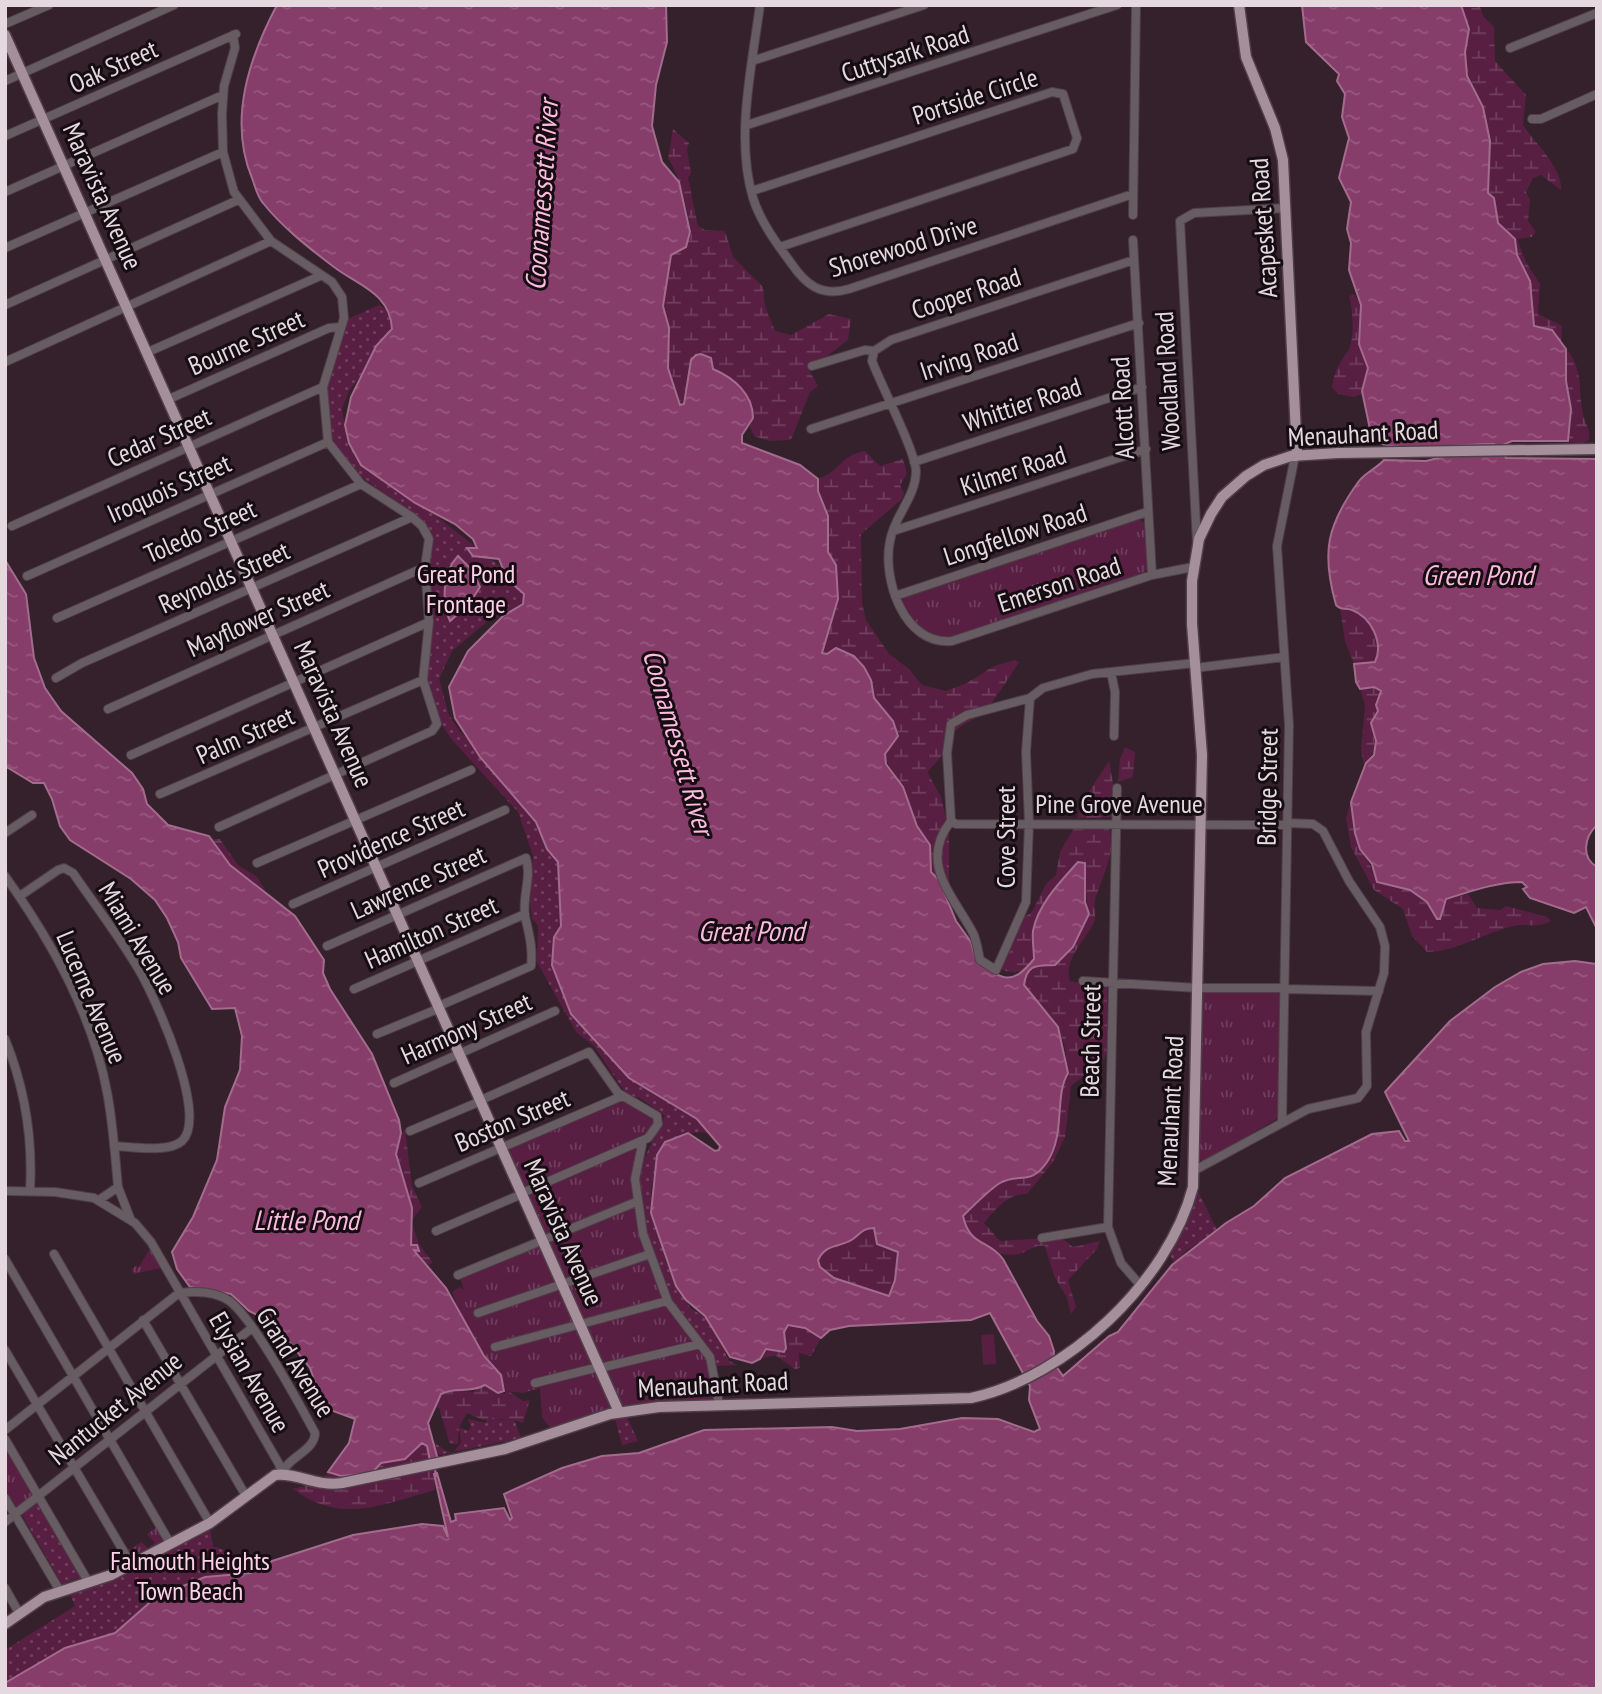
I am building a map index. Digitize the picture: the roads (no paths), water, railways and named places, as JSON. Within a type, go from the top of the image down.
[{"type":"main road","name":"Acapesket Road","points":[[1239,5],[1246,57],[1282,152],[1296,456]]},
{"type":"main road","name":"Maravista Avenue","points":[[5,35],[619,1412]]},
{"type":"main road","name":"Menauhant Road","points":[[282,1474],[312,1483],[332,1484],[516,1446],[619,1412],[719,1404],[959,1399],[989,1394],[1021,1380],[1056,1359],[1102,1326],[1141,1286],[1180,1224],[1190,1199],[1195,1170],[1201,723],[1195,665],[1193,567],[1197,546],[1211,514],[1230,489],[1264,465],[1296,456],[1597,449]]},
{"type":"main road","name":"Grand Avenue","points":[[5,1624],[19,1613],[60,1591],[89,1583],[131,1564],[210,1523],[271,1477],[282,1474]]},
{"type":"street","points":[[5,24],[49,5]]},
{"type":"street","points":[[5,80],[174,5]]},
{"type":"street","name":"Shorewood Drive","points":[[760,5],[747,125],[746,152],[752,191],[762,218],[780,247],[803,280],[813,288],[827,292],[849,289],[1133,194]]},
{"type":"street","points":[[752,61],[924,5]]},
{"type":"street","name":"Cuttysark Road","points":[[747,125],[1117,5]]},
{"type":"street","points":[[1133,215],[1136,5]]},
{"type":"street","points":[[1510,48],[1597,13]]},
{"type":"street","name":"Oak Street","points":[[5,136],[235,34],[235,48],[223,94]]},
{"type":"street","name":"Portside Circle","points":[[752,191],[1052,92],[1063,94],[1077,138],[1073,149],[780,247]]},
{"type":"street","points":[[5,192],[223,94],[223,152],[238,200],[271,241],[332,282],[342,297],[344,318],[323,387],[328,442],[361,484],[412,517],[422,526],[429,539],[425,567],[429,622],[423,680],[436,727],[219,827]]},
{"type":"street","points":[[1532,119],[1541,119],[1597,94]]},
{"type":"street","points":[[5,248],[223,152]]},
{"type":"street","points":[[5,305],[238,200]]},
{"type":"street","name":"Woodland Road","points":[[1197,546],[1180,224],[1185,215],[1286,208]]},
{"type":"street","name":"Alcott Road","points":[[1133,240],[1152,575]]},
{"type":"street","points":[[5,362],[271,241]]},
{"type":"street","name":"Cooper Road","points":[[812,366],[865,349],[874,351],[891,340],[1134,260]]},
{"type":"street","points":[[148,352],[320,276]]},
{"type":"street","name":"Irving Road","points":[[811,429],[1139,323]]},
{"type":"street","name":"Bourne Street","points":[[169,399],[329,328],[341,327]]},
{"type":"street","points":[[874,351],[872,361],[914,462],[914,485],[893,531],[889,565],[895,596]]},
{"type":"street","name":"Cedar Street","points":[[12,526],[323,387]]},
{"type":"street","name":"Whittier Road","points":[[914,462],[1142,387]]},
{"type":"street","name":"Iroquois Street","points":[[27,576],[210,492],[328,442]]},
{"type":"street","name":"Kilmer Road","points":[[893,531],[1146,449]]},
{"type":"street","name":"Bridge Street","points":[[1282,1122],[1289,725],[1277,546],[1280,517],[1296,456]]},
{"type":"street","name":"Toledo Street","points":[[57,618],[361,484]]},
{"type":"street","name":"Longfellow Road","points":[[895,596],[1147,512]]},
{"type":"street","name":"Reynolds Street","points":[[56,678],[82,663],[252,586],[412,517]]},
{"type":"street","name":"Mayflower Street","points":[[108,709],[425,567]]},
{"type":"street","name":"Emerson Road","points":[[895,596],[915,628],[927,638],[940,642],[961,639],[1152,575],[1193,567]]},
{"type":"street","points":[[131,755],[429,622]]},
{"type":"street","points":[[951,821],[947,753],[951,724],[967,715],[1030,698],[1043,688],[1091,674],[1284,657]]},
{"type":"street","points":[[1111,672],[1115,692],[1114,736]]},
{"type":"street","name":"Palm Street","points":[[160,794],[423,680]]},
{"type":"street","name":"Cove Street","points":[[951,821],[939,836],[935,847],[940,870],[961,917],[974,934],[980,960],[996,970],[1026,902],[1029,823],[1026,752],[1030,698]]},
{"type":"street","points":[[257,863],[471,770]]},
{"type":"street","name":"Beach Street","points":[[1117,788],[1108,1227],[1121,1263],[1141,1286]]},
{"type":"street","name":"Providence Street","points":[[293,904],[505,810]]},
{"type":"street","points":[[5,833],[32,815]]},
{"type":"street","name":"Pine Grove Avenue","points":[[951,821],[956,824],[1313,824],[1326,834],[1349,881],[1382,932],[1386,958],[1379,991]]},
{"type":"street","name":"Lawrence Street","points":[[327,946],[526,858],[529,869],[525,914]]},
{"type":"street","name":"Miami Avenue","points":[[20,896],[58,870],[64,868],[72,873],[140,972],[176,1054],[188,1103],[189,1125],[185,1138],[173,1146],[114,1146]]},
{"type":"street","name":"Lucerne Avenue","points":[[5,876],[50,946],[94,1042],[107,1090],[118,1187],[130,1218]]},
{"type":"street","points":[[377,1034],[531,967],[533,942],[525,914]]},
{"type":"street","name":"Hamilton Street","points":[[355,989],[525,914]]},
{"type":"street","points":[[1083,981],[1198,988],[1379,991],[1366,1032],[1367,1086],[1358,1098],[1317,1106],[1195,1170]]},
{"type":"street","name":"Harmony Street","points":[[394,1083],[555,1011]]},
{"type":"street","points":[[5,1039],[21,1083],[30,1138],[30,1191]]},
{"type":"street","points":[[410,1131],[589,1052],[622,1096],[650,1109],[657,1116],[658,1124],[645,1141],[635,1179],[636,1202],[650,1254],[667,1301],[713,1365],[719,1404]]},
{"type":"street","name":"Boston Street","points":[[419,1183],[622,1096]]},
{"type":"street","points":[[436,1231],[645,1141]]},
{"type":"street","points":[[99,1200],[118,1187]]},
{"type":"street","points":[[5,1191],[30,1191],[99,1200],[130,1218]]},
{"type":"street","points":[[458,1275],[636,1202]]},
{"type":"street","name":"Elysian Avenue","points":[[130,1218],[151,1242],[282,1474]]},
{"type":"street","points":[[1041,1238],[1108,1227]]},
{"type":"street","points":[[54,1254],[210,1523]]},
{"type":"street","points":[[478,1313],[650,1254]]},
{"type":"street","points":[[5,1259],[170,1543]]},
{"type":"street","points":[[5,1430],[179,1293]]},
{"type":"street","name":"Grand Avenue","points":[[179,1293],[206,1293],[229,1301],[252,1328],[316,1435],[313,1443],[285,1464],[282,1474]]},
{"type":"street","points":[[495,1347],[667,1301]]},
{"type":"street","points":[[143,1320],[246,1496]]},
{"type":"street","name":"Nantucket Avenue","points":[[5,1522],[252,1328]]},
{"type":"street","points":[[535,1383],[700,1344]]},
{"type":"street","points":[[5,1350],[131,1564]]},
{"type":"street","points":[[5,1439],[89,1583]]},
{"type":"street","points":[[5,1498],[60,1591]]},
{"type":"street","points":[[5,1588],[19,1613]]},
{"type":"water","points":[[277,5],[666,5],[667,42],[656,85],[652,126],[662,162],[679,182],[690,232],[686,247],[671,255],[663,306],[669,328],[668,368],[680,405],[684,404],[691,360],[701,354],[711,358],[713,369],[735,382],[750,401],[753,418],[742,435],[742,443],[800,465],[818,479],[818,491],[828,516],[828,552],[836,565],[838,599],[822,653],[827,654],[836,648],[854,656],[871,680],[874,698],[893,721],[898,736],[885,754],[886,764],[903,787],[917,826],[930,845],[931,872],[939,880],[956,921],[971,942],[976,960],[1006,978],[1019,974],[1026,968],[1034,959],[1033,931],[1040,912],[1051,894],[1078,862],[1085,863],[1085,902],[1089,914],[1073,947],[1055,965],[1030,969],[1024,985],[1058,1027],[1068,1073],[1061,1093],[1053,1151],[1041,1170],[1029,1177],[1000,1183],[963,1216],[970,1233],[1003,1259],[1037,1321],[1049,1336],[1054,1351],[1053,1362],[1063,1376],[1109,1336],[1118,1332],[1172,1265],[1226,1223],[1254,1206],[1285,1178],[1372,1134],[1399,1131],[1405,1141],[1409,1141],[1385,1092],[1450,1021],[1495,987],[1521,972],[1543,964],[1575,961],[1597,964],[1597,1689],[5,1689],[5,1683],[65,1648],[115,1633],[156,1597],[205,1577],[251,1573],[269,1562],[353,1535],[422,1524],[443,1526],[448,1537],[434,1474],[437,1473],[451,1522],[456,1520],[455,1514],[504,1508],[510,1520],[512,1518],[504,1494],[562,1468],[602,1456],[639,1453],[704,1430],[832,1427],[857,1431],[900,1429],[962,1418],[998,1419],[1034,1432],[1040,1429],[1029,1400],[1030,1386],[990,1313],[971,1320],[849,1326],[830,1330],[821,1338],[805,1328],[788,1325],[784,1332],[784,1352],[766,1349],[760,1359],[752,1363],[730,1357],[705,1316],[686,1300],[676,1286],[651,1213],[657,1155],[665,1142],[688,1133],[715,1151],[719,1150],[720,1146],[697,1119],[629,1078],[571,1014],[552,965],[554,937],[561,926],[558,862],[547,849],[536,822],[480,757],[455,718],[449,687],[468,651],[503,616],[523,604],[524,594],[507,579],[499,559],[473,556],[467,548],[477,548],[473,539],[455,524],[415,503],[361,465],[349,443],[345,425],[351,397],[376,346],[392,329],[390,317],[386,307],[372,292],[296,237],[270,212],[258,194],[245,156],[242,112],[250,68]],"holes":[[[874,1228],[877,1244],[898,1252],[895,1280],[889,1296],[834,1278],[820,1267],[818,1260],[825,1251],[848,1242],[865,1230]]]},
{"type":"water","name":"Green Pond","points":[[1302,5],[1461,5],[1469,29],[1465,52],[1467,76],[1483,107],[1490,141],[1488,193],[1494,198],[1498,223],[1515,239],[1517,255],[1530,281],[1534,326],[1552,330],[1566,349],[1566,381],[1571,409],[1568,441],[1512,441],[1500,446],[1506,458],[1597,459],[1597,825],[1589,835],[1586,847],[1588,858],[1597,867],[1597,929],[1586,907],[1574,913],[1530,898],[1523,889],[1527,887],[1522,882],[1493,886],[1446,899],[1440,919],[1437,919],[1427,902],[1410,890],[1377,882],[1372,864],[1360,849],[1351,802],[1366,763],[1374,755],[1376,741],[1371,723],[1378,711],[1376,705],[1381,691],[1374,687],[1360,689],[1356,682],[1354,664],[1375,662],[1378,647],[1374,632],[1365,618],[1359,613],[1336,605],[1328,554],[1334,526],[1359,481],[1384,460],[1426,461],[1495,444],[1412,447],[1381,444],[1372,439],[1362,391],[1368,368],[1359,344],[1361,305],[1349,270],[1351,243],[1347,229],[1351,202],[1339,178],[1349,138],[1342,117],[1345,94],[1337,81],[1339,74],[1306,42]]},
{"type":"water","points":[[458,556],[472,570],[480,587],[469,604],[450,621],[445,605],[445,587],[449,570]]},
{"type":"water","name":"Little Pond","points":[[5,560],[26,594],[34,658],[45,688],[61,711],[132,773],[143,789],[147,804],[168,825],[209,836],[230,865],[295,916],[324,960],[323,973],[330,989],[372,1054],[399,1120],[401,1133],[396,1154],[412,1208],[411,1245],[417,1245],[419,1251],[414,1250],[416,1253],[446,1288],[484,1356],[501,1375],[504,1391],[498,1393],[485,1385],[441,1394],[428,1423],[438,1460],[430,1461],[427,1446],[422,1443],[405,1459],[381,1463],[372,1473],[341,1476],[328,1472],[349,1443],[355,1419],[333,1411],[321,1400],[310,1368],[274,1323],[249,1311],[231,1294],[190,1287],[177,1269],[172,1252],[193,1217],[217,1160],[225,1107],[240,1070],[242,1036],[235,1008],[212,1009],[181,958],[178,942],[155,900],[131,879],[70,840],[60,826],[44,783],[33,783],[5,766]]},
{"type":"waterway","points":[[435,1469],[436,1476]]},
{"type":"water label","name":"Coonamessett River","points":[[541,195]]},
{"type":"water label","name":"Coonamessett River","points":[[679,742]]},
{"type":"water label","name":"Great Pond","points":[[751,930]]},
{"type":"park label","name":"Great Pond Frontage","points":[[466,588]]},
{"type":"park label","name":"Falmouth Heights Town Beach","points":[[190,1575]]}]
